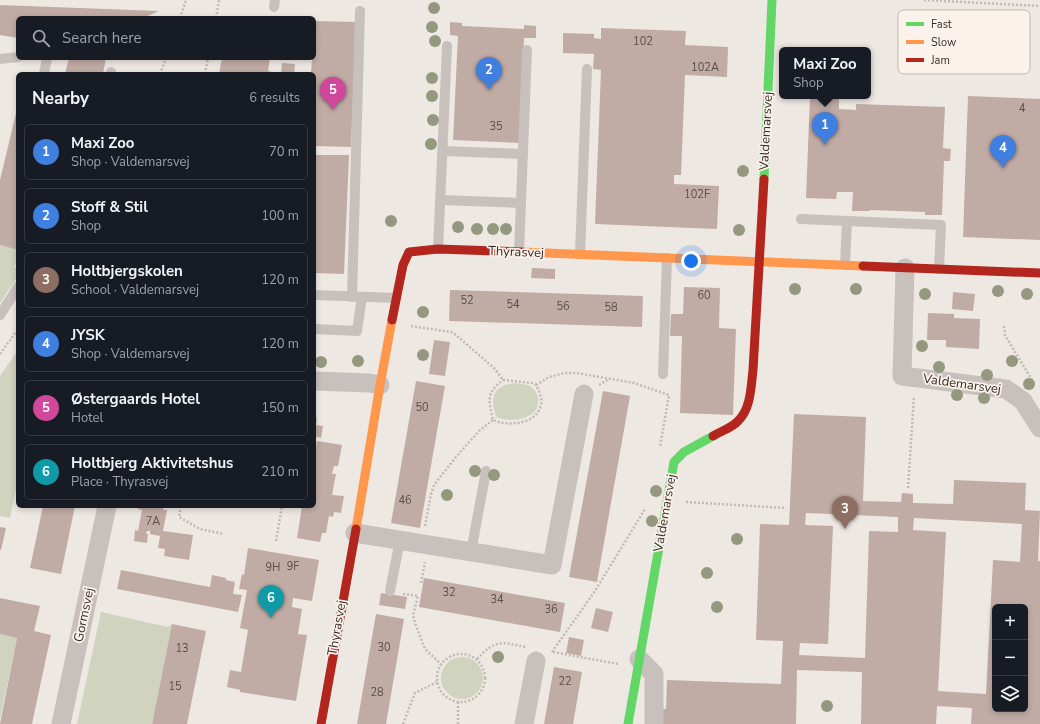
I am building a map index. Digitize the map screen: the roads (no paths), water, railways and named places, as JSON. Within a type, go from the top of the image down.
[{"type":"street","name":"Valdemarsvej","points":[[628,724],[674,462],[684,452],[738,422],[745,412],[749,398],[754,370],[772,0]]},
{"type":"street","name":"Thyrasvej","points":[[321,724],[396,298],[403,265],[409,252],[438,249],[760,261]]},
{"type":"street","points":[[760,261],[1040,273]]},
{"type":"street","name":"Valdemarsvej","points":[[905,268],[902,376],[1006,389],[1023,401],[1040,428]]},
{"type":"street","points":[[316,381],[368,383],[380,385]]},
{"type":"street","points":[[355,533],[552,565],[584,394]]},
{"type":"street","name":"Gormsvej","points":[[61,724],[107,508]]},
{"type":"street","points":[[524,724],[543,659]]},
{"type":"street","points":[[639,659],[654,674],[654,724]]},
{"type":"lane","points":[[316,329],[357,331],[360,11]]},
{"type":"lane","points":[[438,249],[447,46]]},
{"type":"lane","points":[[519,252],[527,50]]},
{"type":"lane","points":[[0,59],[16,57]]},
{"type":"lane","points":[[44,72],[47,60]]},
{"type":"lane","points":[[580,254],[587,69]]},
{"type":"lane","points":[[443,151],[523,154]]},
{"type":"lane","points":[[441,200],[521,203]]},
{"type":"lane","points":[[801,219],[941,225],[939,269]]},
{"type":"lane","points":[[845,265],[847,221]]},
{"type":"lane","points":[[663,374],[667,258]]},
{"type":"lane","points":[[0,315],[16,290]]},
{"type":"lane","points":[[316,295],[396,298]]},
{"type":"lane","points":[[471,552],[486,471]]},
{"type":"lane","points":[[390,592],[400,540]]},
{"type":"place","name":"Stoff & Stil","points":[[489,90]]},
{"type":"place","name":"Østergaards Hotel","points":[[333,110]]},
{"type":"place","name":"Maxi Zoo","points":[[825,145]]},
{"type":"place","name":"JYSK","points":[[1003,168]]},
{"type":"place","name":"Holtbjergskolen","points":[[845,529]]},
{"type":"place","name":"Holtbjerg Aktivitetshus","points":[[271,618]]}]
